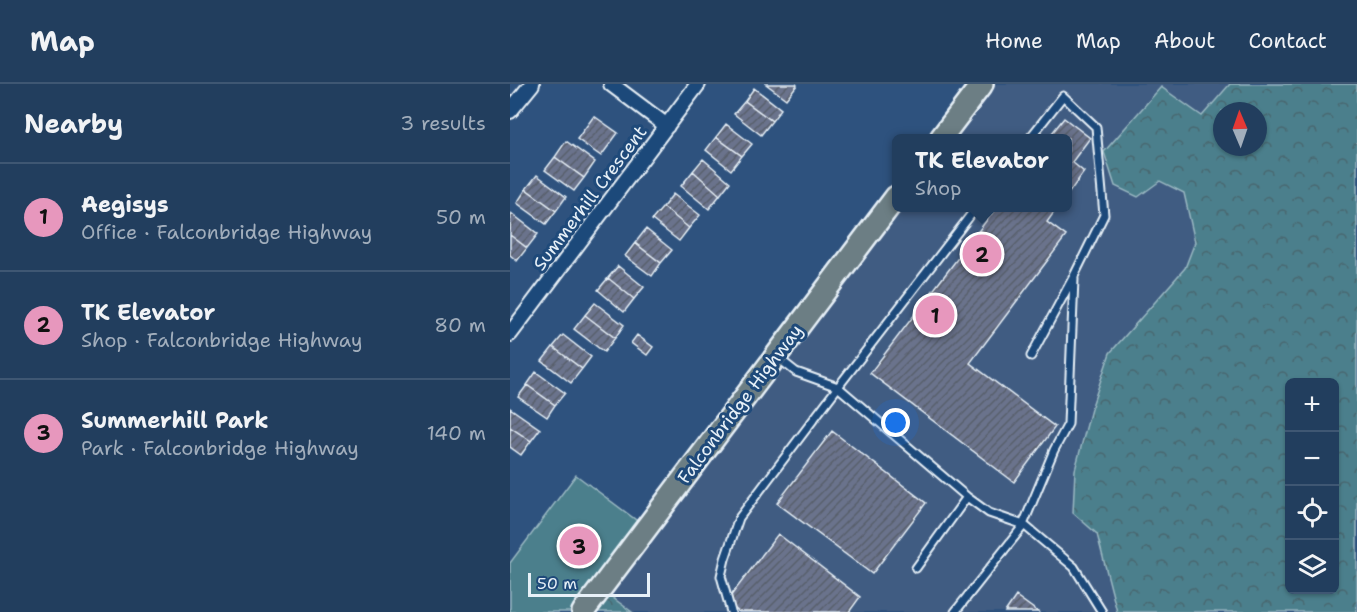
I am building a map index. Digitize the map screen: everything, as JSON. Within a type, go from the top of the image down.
[{"type":"main road","points":[[944,134],[982,84]]},
{"type":"main road","name":"Falconbridge Highway","points":[[583,612],[892,204]]},
{"type":"street","points":[[510,111],[532,84]]},
{"type":"street","points":[[611,84],[667,126]]},
{"type":"street","name":"Summerhill Crescent","points":[[510,334],[698,84]]},
{"type":"lane","points":[[1030,356],[1104,215],[1096,127],[1063,96],[1033,134]]},
{"type":"lane","points":[[731,612],[721,576],[739,518],[972,212]]},
{"type":"lane","points":[[955,612],[1024,525],[1054,450],[1068,424],[1074,276]]},
{"type":"lane","points":[[776,357],[796,372],[838,387],[989,513],[1024,525],[1074,567],[1102,612]]},
{"type":"lane","points":[[916,568],[968,497]]},
{"type":"shaded area","points":[[984,84],[1230,84],[1202,117],[1160,181],[1185,194],[1195,242],[1185,268],[1142,315],[1073,513],[1097,534],[1117,612],[632,612],[602,590],[893,212],[1072,212],[1072,134],[946,134]]},
{"type":"green space","points":[[1230,84],[1357,84],[1357,612],[1117,612],[1097,534],[1073,513],[1075,470],[1091,409],[1110,353],[1185,268],[1195,242],[1184,193],[1160,181],[1138,197],[1115,186],[1104,152],[1161,87],[1202,116],[1213,103],[1213,156],[1267,156],[1267,102],[1214,102]]},
{"type":"green space","points":[[576,475],[648,529],[585,612],[510,612],[510,563]]},
{"type":"green space","points":[[602,590],[632,612],[585,612]]},
{"type":"building","points":[[766,84],[796,84],[797,85],[786,99]]},
{"type":"building","points":[[754,88],[781,109],[772,121],[745,101]]},
{"type":"building","points":[[745,101],[772,121],[761,135],[734,114]]},
{"type":"building","points":[[594,116],[618,133],[601,156],[577,139]]},
{"type":"building","points":[[1064,118],[1090,138],[1072,162],[1072,134],[1051,134]]},
{"type":"building","points":[[726,124],[752,144],[742,156],[716,137]]},
{"type":"building","points":[[716,137],[742,156],[731,170],[706,150]]},
{"type":"building","points":[[566,141],[595,162],[584,178],[555,157]]},
{"type":"building","points":[[555,157],[584,178],[574,191],[545,170]]},
{"type":"building","points":[[703,159],[730,182],[720,195],[693,171]]},
{"type":"building","points":[[1072,162],[1084,172],[1072,188]]},
{"type":"building","points":[[693,171],[720,195],[709,209],[681,186]]},
{"type":"building","points":[[537,175],[566,197],[556,211],[526,189]]},
{"type":"building","points":[[526,189],[556,211],[546,224],[517,203]]},
{"type":"building","points":[[673,194],[700,215],[689,228],[663,207]]},
{"type":"building","points":[[663,207],[689,228],[679,241],[652,220]]},
{"type":"building","points":[[993,212],[1054,212],[1047,222],[1066,236],[970,363],[1055,427],[1014,482],[870,373]]},
{"type":"building","points":[[511,213],[538,234],[527,248],[510,235]]},
{"type":"building","points":[[646,229],[672,250],[661,263],[635,243]]},
{"type":"building","points":[[510,235],[527,248],[517,261],[510,255]]},
{"type":"building","points":[[635,243],[661,263],[652,276],[625,256]]},
{"type":"building","points":[[618,266],[644,287],[634,299],[608,278]]},
{"type":"building","points":[[608,278],[634,299],[624,312],[598,290]]},
{"type":"building","points":[[595,303],[624,325],[615,338],[585,315]]},
{"type":"building","points":[[585,315],[615,338],[604,352],[574,329]]},
{"type":"building","points":[[563,335],[591,357],[582,369],[553,347]]},
{"type":"building","points":[[637,335],[653,347],[647,355],[631,343]]},
{"type":"building","points":[[553,347],[582,369],[571,383],[542,361]]},
{"type":"building","points":[[536,372],[565,393],[555,405],[527,385]]},
{"type":"building","points":[[527,385],[555,405],[547,417],[518,397]]},
{"type":"building","points":[[510,408],[540,429],[531,441],[510,427]]},
{"type":"building","points":[[510,427],[531,441],[521,455],[510,447]]},
{"type":"building","points":[[832,431],[926,503],[872,574],[777,503]]},
{"type":"building","points":[[778,534],[860,597],[849,612],[739,612],[726,602]]},
{"type":"building","points":[[1016,596],[1038,612],[1005,612]]},
{"type":"place","name":"TK Elevator","points":[[982,254]]},
{"type":"place","name":"Aegisys","points":[[935,315]]},
{"type":"place","name":"Summerhill Park","points":[[579,546]]}]
